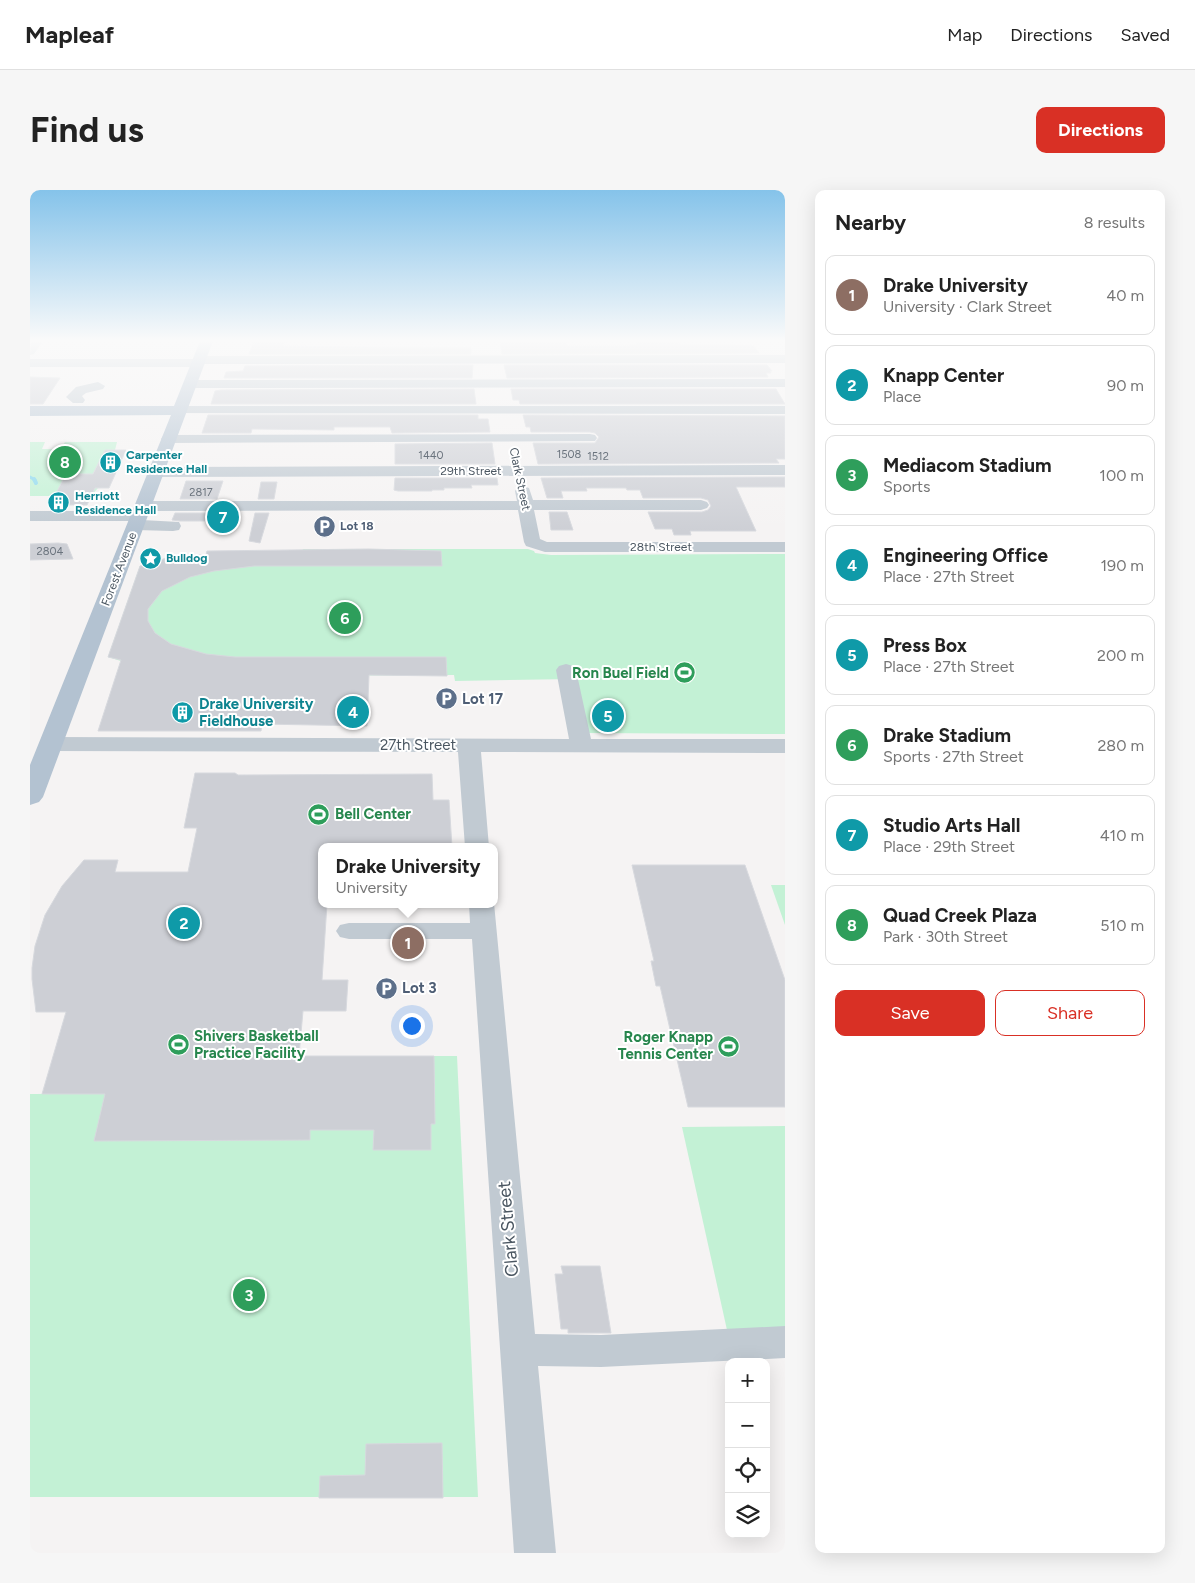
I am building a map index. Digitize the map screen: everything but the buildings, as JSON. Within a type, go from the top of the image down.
[{"type":"main road","name":"Forest Avenue","points":[[30,796],[168,439],[184,405]]},
{"type":"main road","points":[[30,411],[180,410]]},
{"type":"street","points":[[261,410],[262,405]]},
{"type":"street","name":"Clark Street","points":[[497,405],[512,439],[532,542],[537,545]]},
{"type":"street","points":[[180,410],[785,410]]},
{"type":"street","points":[[168,439],[590,438]]},
{"type":"street","name":"29th Street","points":[[156,472],[246,465],[518,470],[785,470]]},
{"type":"street","points":[[30,516],[93,516],[86,531],[138,519],[527,512],[701,505]]},
{"type":"street","points":[[483,517],[527,512]]},
{"type":"street","points":[[138,519],[173,526]]},
{"type":"street","name":"28th Street","points":[[537,545],[555,547],[785,547]]},
{"type":"street","points":[[566,670],[581,745]]},
{"type":"street","name":"27th Street","points":[[51,744],[785,746]]},
{"type":"street","points":[[469,745],[477,843]]},
{"type":"street","name":"Clark Street","points":[[483,918],[535,1553]]},
{"type":"street","points":[[349,931],[483,918]]},
{"type":"street","points":[[518,1350],[601,1351],[785,1342]]},
{"type":"green space","points":[[30,442],[45,442],[42,449],[61,449],[65,442],[117,442],[115,450],[105,450],[93,474],[66,474],[62,481],[98,488],[91,496],[30,496]]},
{"type":"green space","points":[[303,549],[528,549],[535,553],[551,555],[785,554],[785,734],[586,733],[573,679],[455,681],[454,675],[269,676],[124,662],[108,657],[140,566],[172,555],[206,555],[207,551],[302,551]]},
{"type":"green space","points":[[771,885],[785,885],[785,925]]},
{"type":"green space","points":[[299,1056],[457,1056],[478,1497],[30,1497],[30,1094],[295,1093]]},
{"type":"green space","points":[[785,1126],[785,1329],[727,1330],[682,1127]]},
{"type":"waterway","points":[[30,477],[34,480]]},
{"type":"place","name":"Quad Creek Plaza","points":[[65,462]]},
{"type":"place","name":"Carpenter Residence Hall","points":[[110,462]]},
{"type":"place","name":"Herriott Residence Hall","points":[[59,503]]},
{"type":"place","name":"Studio Arts Hall","points":[[223,517]]},
{"type":"place","name":"Lot 18","points":[[324,526]]},
{"type":"place","name":"Bulldog","points":[[150,558]]},
{"type":"place","name":"Drake Stadium","points":[[345,618]]},
{"type":"place","name":"Ron Buel Field","points":[[685,673]]},
{"type":"place","name":"Lot 17","points":[[446,699]]},
{"type":"place","name":"Engineering Office","points":[[353,712]]},
{"type":"place","name":"Drake University Fieldhouse","points":[[183,713]]},
{"type":"place","name":"Press Box","points":[[608,716]]},
{"type":"place","name":"Bell Center","points":[[319,814]]},
{"type":"place","name":"Knapp Center","points":[[184,923]]},
{"type":"place","name":"Drake University","points":[[408,943]]},
{"type":"place","name":"Lot 3","points":[[386,988]]},
{"type":"place","name":"Shivers Basketball Practice Facility","points":[[178,1045]]},
{"type":"place","name":"Roger Knapp Tennis Center","points":[[729,1046]]},
{"type":"place","name":"Mediacom Stadium","points":[[249,1295]]}]
